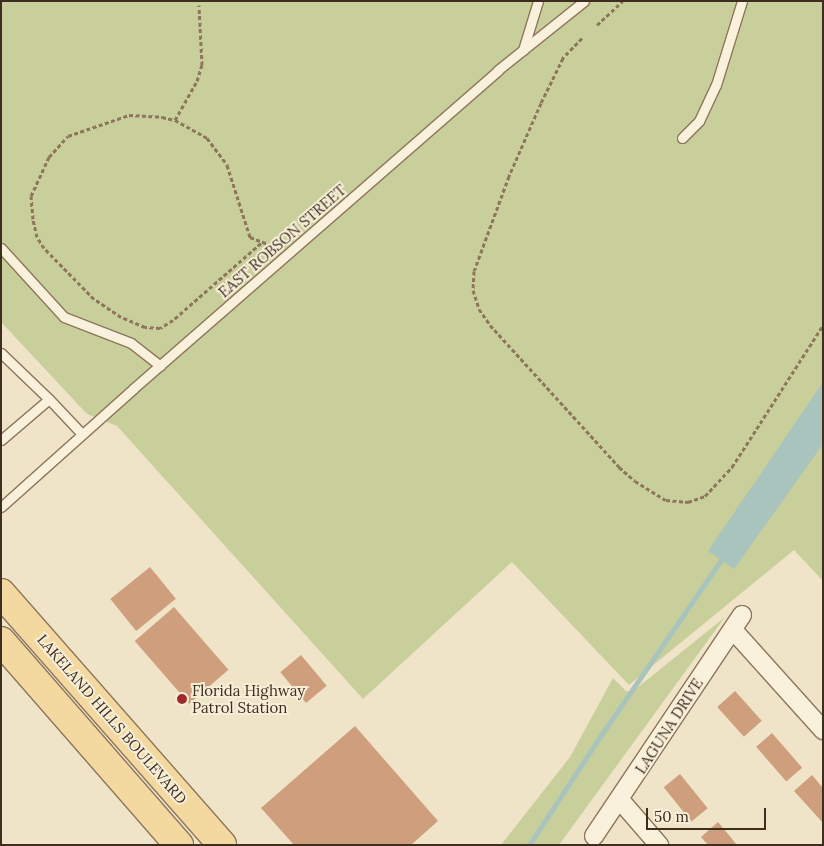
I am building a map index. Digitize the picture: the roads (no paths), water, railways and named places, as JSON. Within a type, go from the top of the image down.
[{"type":"main road","name":"LAKELAND HILLS BOULEVARD","points":[[1,592],[222,845]]},
{"type":"main road","points":[[1,641],[179,845]]},
{"type":"street","name":"LAGUNA DRIVE","points":[[594,836],[738,622],[823,730]]},
{"type":"street","points":[[620,800],[659,845]]},
{"type":"lane","points":[[523,50],[538,1]]},
{"type":"lane","name":"EAST ROBSON STREET","points":[[1,507],[290,252],[523,50],[584,1]]},
{"type":"lane","points":[[682,138],[700,121],[716,85],[742,1]]},
{"type":"lane","points":[[1,248],[64,317],[131,344],[160,366]]},
{"type":"lane","points":[[1,353],[82,434]]},
{"type":"lane","points":[[1,440],[49,399]]},
{"type":"water","points":[[823,382],[823,444],[734,569],[708,551]]},
{"type":"waterway","points":[[529,845],[597,741],[721,560]]},
{"type":"place","name":"Florida Highway Patrol Station","points":[[182,699]]}]
